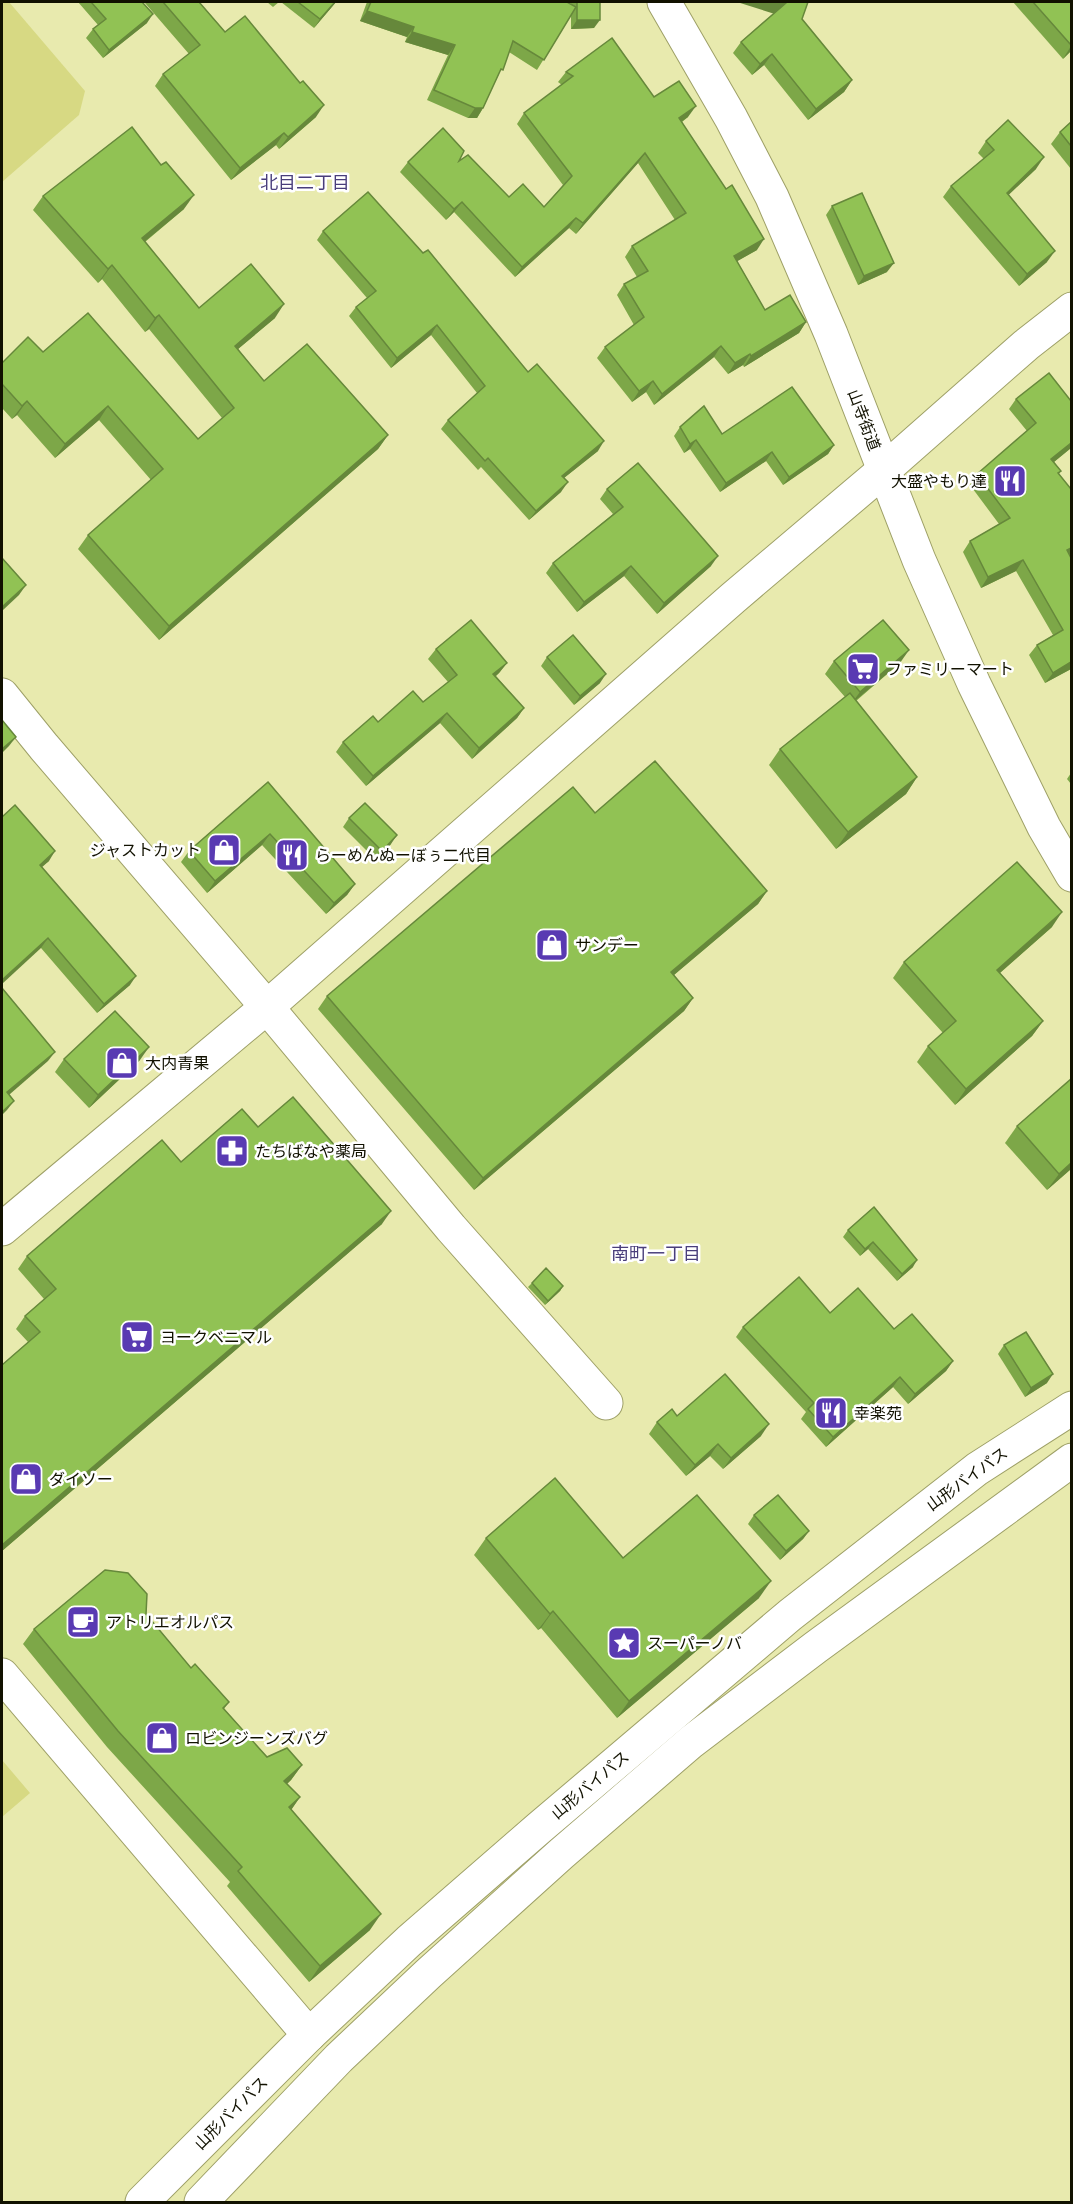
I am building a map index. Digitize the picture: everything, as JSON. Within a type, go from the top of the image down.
[{"type":"main road","name":"山寺街道","points":[[664,2],[731,118],[772,197],[831,334],[919,560],[974,684],[1044,827],[1071,874]]},
{"type":"main road","points":[[2,1229],[267,1007],[690,635],[884,470],[1026,345],[1071,309]]},
{"type":"main road","points":[[2,695],[458,1236],[606,1403]]},
{"type":"main road","name":"山形バイパス","points":[[142,2202],[309,2035],[409,1941],[790,1615],[977,1468],[1071,1408]]},
{"type":"main road","name":"山形バイパス","points":[[201,2202],[339,2058],[428,1974],[561,1854],[692,1742],[816,1647],[1071,1460]]},
{"type":"main road","points":[[2,1675],[309,2035]]},
{"type":"green space","points":[[2,2],[9,2],[85,91],[79,115],[2,182]]},
{"type":"green space","points":[[2,1760],[30,1793],[2,1817]]},
{"type":"building","points":[[91,2],[142,2],[153,14],[109,50],[93,29],[106,19]]},
{"type":"building","points":[[163,2],[199,2],[225,32],[245,16],[300,83],[303,81],[324,105],[288,137],[284,133],[240,168],[163,74],[200,45]]},
{"type":"building","points":[[298,2],[335,2],[320,19]]},
{"type":"building","points":[[371,2],[567,2],[576,7],[544,60],[513,41],[503,70],[501,69],[483,108],[475,108],[434,90],[455,45],[412,32],[414,27],[367,11]]},
{"type":"building","points":[[577,2],[600,2],[600,20],[577,20]]},
{"type":"building","points":[[781,2],[808,2],[802,19],[852,80],[816,109],[772,54],[760,64],[741,42],[786,3]]},
{"type":"building","points":[[1033,2],[1071,2],[1071,45]]},
{"type":"building","points":[[612,38],[654,97],[679,81],[696,106],[679,118],[726,189],[732,185],[764,239],[734,256],[765,310],[790,295],[806,322],[751,356],[750,354],[735,363],[721,346],[662,394],[653,381],[639,391],[605,347],[644,317],[624,284],[648,271],[632,246],[686,213],[645,153],[583,223],[576,218],[522,267],[462,202],[454,209],[408,162],[443,128],[464,151],[459,161],[468,155],[509,197],[523,184],[544,207],[572,176],[524,113],[573,76],[566,72]]},
{"type":"building","points":[[1008,120],[1044,157],[1007,193],[1055,251],[1027,274],[951,186],[994,150],[986,141]]},
{"type":"building","points":[[1071,122],[1071,146],[1060,132]]},
{"type":"building","points":[[132,127],[161,165],[166,162],[194,195],[142,238],[199,308],[251,264],[284,304],[235,346],[264,381],[307,344],[388,435],[169,626],[88,535],[163,469],[108,406],[65,444],[27,401],[22,406],[2,384],[2,363],[28,337],[43,352],[88,313],[198,439],[234,408],[159,315],[155,318],[112,265],[108,269],[43,196]]},
{"type":"building","points":[[368,192],[423,253],[428,250],[528,372],[537,364],[604,441],[562,476],[568,482],[536,511],[488,458],[485,461],[448,420],[485,386],[437,325],[397,358],[356,307],[376,291],[323,231]]},
{"type":"building","points":[[862,193],[894,263],[864,276],[832,206]]},
{"type":"building","points":[[1049,373],[1071,401],[1071,443],[1051,459],[1061,471],[1058,473],[1071,489],[1071,548],[1067,550],[1071,558],[1071,662],[1053,673],[1037,645],[1063,630],[1023,560],[988,577],[970,541],[1010,518],[977,474],[1036,423],[1016,399]]},
{"type":"building","points":[[792,387],[834,445],[789,477],[772,452],[726,483],[696,440],[690,444],[680,427],[704,406],[722,434]]},
{"type":"building","points":[[638,463],[718,556],[664,603],[631,566],[584,602],[553,563],[623,507],[607,489]]},
{"type":"building","points":[[2,558],[26,585],[2,607]]},
{"type":"building","points":[[471,620],[507,663],[493,674],[524,708],[479,748],[447,713],[373,776],[343,742],[373,716],[378,722],[413,691],[423,702],[457,675],[436,649]]},
{"type":"building","name":"ファミリーマート","points":[[883,620],[909,650],[860,692],[834,661]]},
{"type":"building","points":[[573,635],[606,674],[580,696],[547,657]]},
{"type":"building","points":[[850,693],[917,777],[848,832],[780,749]]},
{"type":"building","points":[[2,720],[16,737],[2,749]]},
{"type":"building","name":"サンデー","points":[[655,761],[767,891],[671,972],[693,998],[483,1178],[327,996],[573,787],[595,813]]},
{"type":"building","points":[[268,782],[355,884],[334,903],[270,834],[215,881],[189,851]]},
{"type":"building","points":[[365,803],[397,835],[382,851],[349,818]]},
{"type":"building","points":[[15,805],[55,851],[40,865],[136,976],[104,1004],[48,938],[2,980],[2,817]]},
{"type":"building","points":[[1017,862],[1062,912],[997,970],[1043,1021],[966,1089],[928,1046],[956,1021],[904,962]]},
{"type":"building","points":[[2,988],[55,1052],[7,1092],[14,1101],[2,1112]]},
{"type":"building","points":[[115,1011],[149,1047],[98,1095],[64,1059]]},
{"type":"building","points":[[1071,1079],[1071,1163],[1059,1174],[1017,1126]]},
{"type":"building","name":"ヨークベニマル","points":[[293,1097],[391,1211],[2,1545],[2,1365],[40,1332],[25,1316],[56,1289],[27,1256],[162,1140],[181,1162],[242,1109],[258,1127]]},
{"type":"building","points":[[874,1207],[917,1260],[902,1274],[873,1242],[865,1249],[848,1230]]},
{"type":"building","points":[[546,1268],[563,1286],[548,1301],[532,1283]]},
{"type":"building","points":[[799,1277],[830,1313],[858,1288],[894,1329],[912,1314],[953,1361],[915,1394],[900,1377],[833,1437],[808,1409],[814,1403],[743,1327]]},
{"type":"building","points":[[1026,1332],[1053,1374],[1031,1388],[1004,1345]]},
{"type":"building","points":[[725,1374],[769,1424],[731,1458],[718,1444],[695,1465],[657,1422],[672,1409],[677,1416]]},
{"type":"building","points":[[555,1478],[623,1558],[697,1495],[771,1581],[629,1701],[553,1611],[550,1614],[486,1538]]},
{"type":"building","points":[[778,1495],[809,1531],[786,1551],[754,1515]]},
{"type":"building","points":[[105,1570],[128,1573],[147,1594],[146,1614],[191,1668],[195,1664],[229,1702],[223,1708],[267,1757],[287,1748],[302,1765],[284,1781],[300,1797],[289,1807],[381,1914],[320,1966],[238,1871],[242,1867],[118,1731],[34,1629]]},
{"type":"place","name":"大盛やもり達","points":[[1010,481]]},
{"type":"place","name":"ファミリーマート","points":[[863,669]]},
{"type":"place","name":"ジャストカット","points":[[224,850]]},
{"type":"place","name":"らーめんぬーぼぅ二代目","points":[[292,855]]},
{"type":"place","name":"サンデー","points":[[552,945]]},
{"type":"place","name":"大内青果","points":[[122,1063]]},
{"type":"place","name":"たちばなや薬局","points":[[232,1151]]},
{"type":"place","name":"ヨークベニマル","points":[[137,1337]]},
{"type":"place","name":"幸楽苑","points":[[831,1413]]},
{"type":"place","name":"ダイソー","points":[[26,1479]]},
{"type":"place","name":"アトリエオルパス","points":[[83,1622]]},
{"type":"place","name":"スーパーノバ","points":[[624,1643]]},
{"type":"place","name":"ロビンジーンズバグ","points":[[162,1738]]},
{"type":"district","name":"北目二丁目","points":[[305,182]]},
{"type":"district","name":"南町一丁目","points":[[656,1253]]}]
